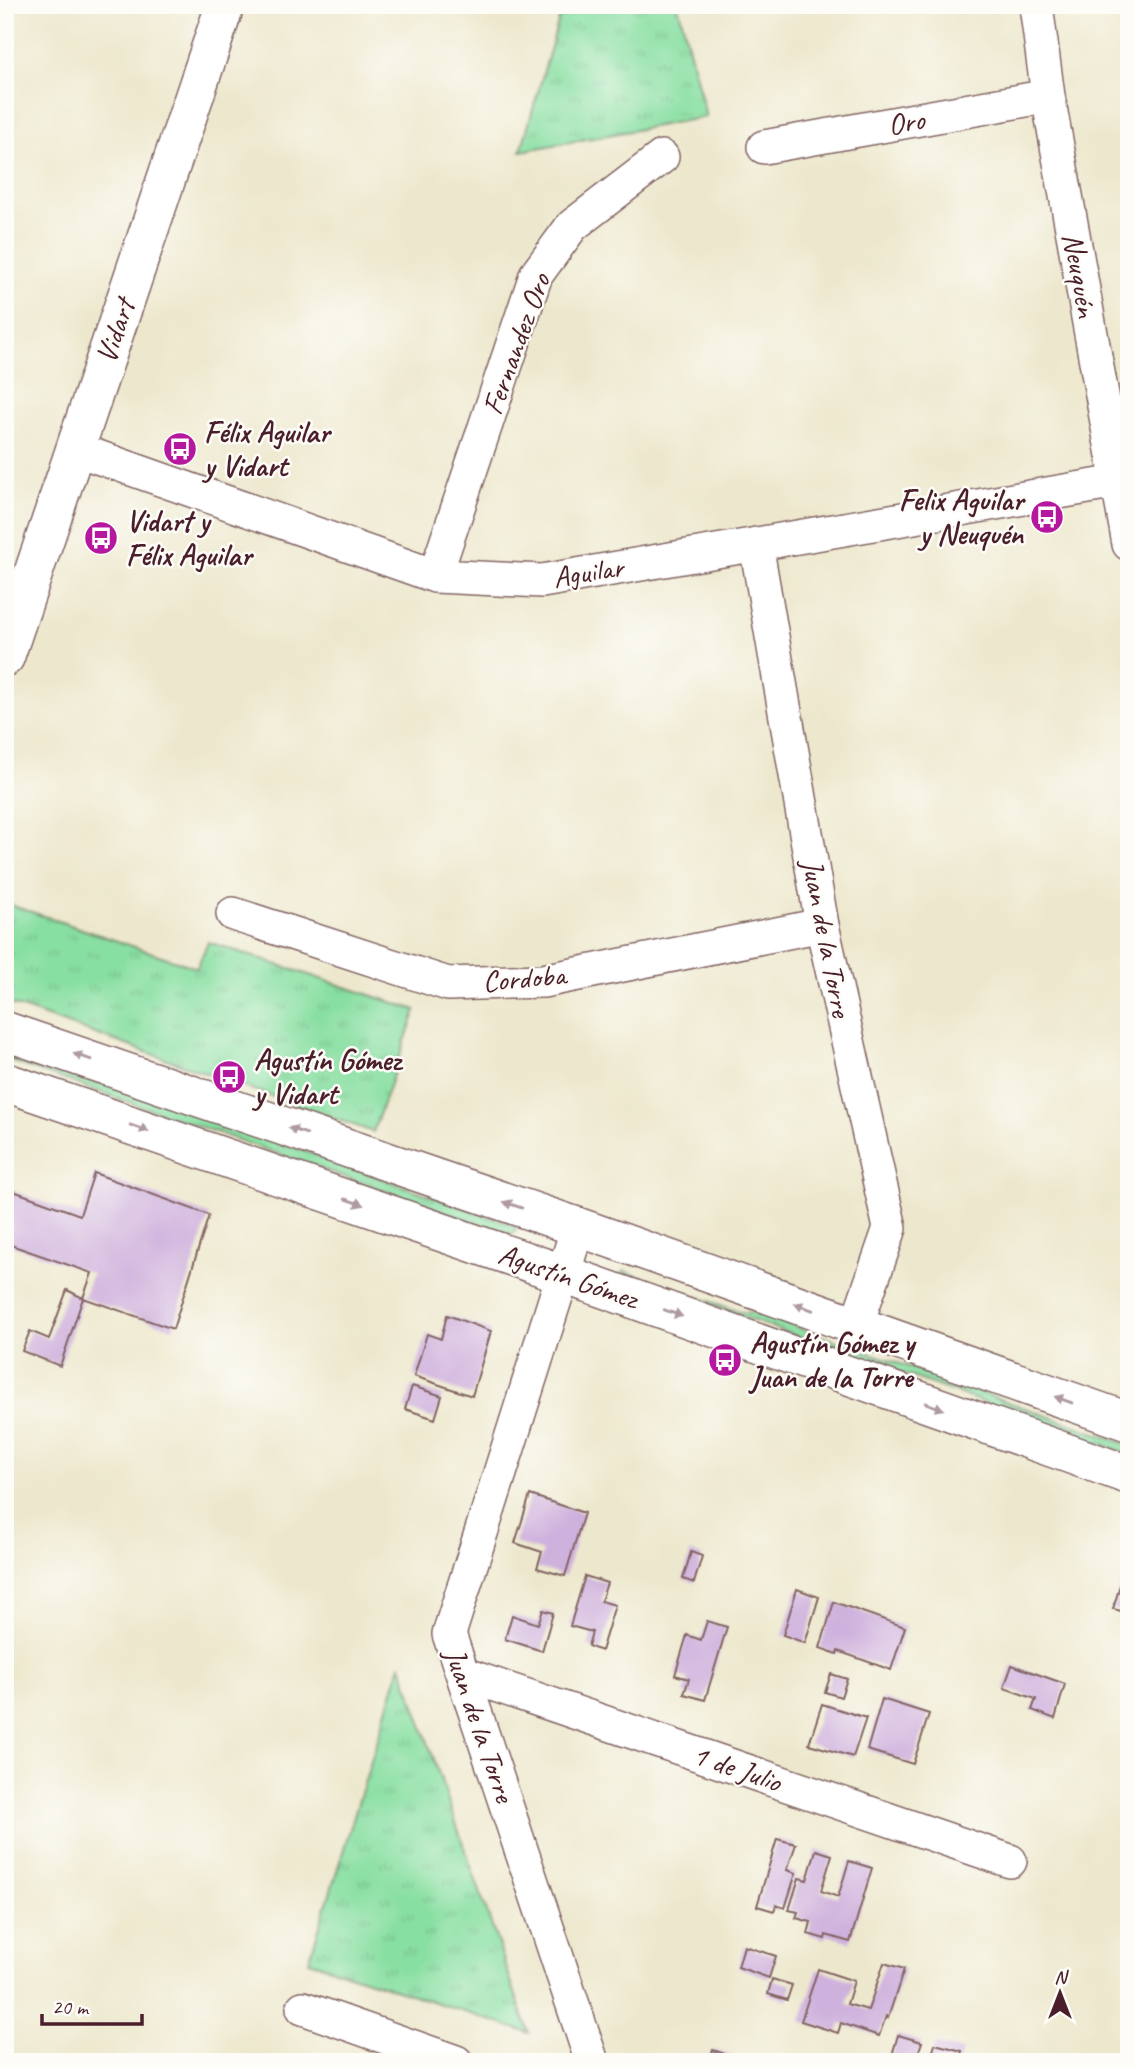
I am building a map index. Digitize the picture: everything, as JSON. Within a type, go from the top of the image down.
[{"type":"main road","name":"Vidart","points":[[5,657],[225,5]]},
{"type":"main road","name":"Agustín Gómez","points":[[5,1031],[578,1227],[1129,1422]]},
{"type":"main road","name":"Agustín Gómez","points":[[5,1082],[563,1274],[1129,1475]]},
{"type":"street","name":"Neuquén","points":[[1036,5],[1048,96],[1123,481],[1129,544]]},
{"type":"street","name":"Oro","points":[[764,147],[1048,96]]},
{"type":"street","name":"Fernandez Oro","points":[[435,576],[536,275],[572,226],[662,157]]},
{"type":"street","name":"Aguilar","points":[[75,449],[435,576],[542,580],[1123,481]]},
{"type":"street","name":"Juan de la Torre","points":[[756,544],[822,925],[890,1228],[856,1326]]},
{"type":"street","name":"Cordoba","points":[[233,914],[448,984],[542,981],[822,925]]},
{"type":"street","name":"Juan de la Torre","points":[[578,1227],[449,1633],[592,2062]]},
{"type":"street","name":"1 de Julio","points":[[463,1674],[1010,1861]]},
{"type":"street","points":[[303,2008],[456,2062]]},
{"type":"green space","points":[[563,5],[678,5],[706,117],[521,151]]},
{"type":"green space","points":[[5,903],[197,968],[208,942],[416,1010],[373,1132],[5,1002]]},
{"type":"green space","points":[[5,1052],[91,1082],[120,1086],[516,1226],[515,1233],[512,1235],[5,1059]]},
{"type":"green space","points":[[624,1271],[740,1312],[757,1313],[1129,1445],[1129,1454],[622,1274]]},
{"type":"green space","points":[[401,1665],[529,2033],[309,1961]]},
{"type":"building","points":[[94,1173],[209,1215],[173,1329],[83,1298],[92,1273],[5,1243],[5,1188],[80,1215]]},
{"type":"building","points":[[67,1290],[83,1298],[60,1366],[22,1351],[30,1331],[49,1339]]},
{"type":"building","points":[[447,1315],[491,1331],[472,1396],[414,1376],[427,1334],[441,1339]]},
{"type":"building","points":[[412,1386],[442,1396],[435,1419],[405,1409]]},
{"type":"building","points":[[530,1495],[584,1513],[565,1576],[537,1568],[542,1552],[515,1543]]},
{"type":"building","points":[[691,1552],[702,1556],[694,1583],[683,1579]]},
{"type":"building","points":[[1123,1575],[1129,1577],[1129,1613],[1113,1609]]},
{"type":"building","points":[[585,1576],[607,1583],[601,1601],[615,1605],[601,1651],[588,1646],[592,1632],[570,1626]]},
{"type":"building","points":[[797,1589],[819,1597],[805,1643],[783,1635]]},
{"type":"building","points":[[834,1602],[905,1627],[891,1670],[838,1651],[837,1654],[820,1648]]},
{"type":"building","points":[[543,1610],[553,1613],[542,1651],[505,1639],[512,1615],[538,1624]]},
{"type":"building","points":[[707,1621],[727,1627],[705,1700],[684,1694],[689,1679],[675,1675],[687,1635],[701,1640]]},
{"type":"building","points":[[1012,1665],[1065,1684],[1055,1719],[1032,1710],[1036,1699],[1004,1688]]},
{"type":"building","points":[[831,1674],[847,1679],[841,1697],[825,1692]]},
{"type":"building","points":[[882,1699],[929,1714],[913,1764],[867,1750]]},
{"type":"building","points":[[822,1704],[866,1718],[853,1757],[809,1744]]},
{"type":"building","points":[[777,1839],[796,1844],[787,1870],[796,1873],[785,1908],[776,1905],[774,1911],[757,1906]]},
{"type":"building","points":[[816,1850],[832,1855],[821,1891],[838,1897],[849,1861],[872,1868],[850,1942],[826,1935],[825,1939],[808,1934],[811,1922],[796,1918],[798,1912],[789,1910],[799,1878],[807,1880]]},
{"type":"building","points":[[744,1946],[776,1956],[769,1978],[738,1967]]},
{"type":"building","points":[[884,1963],[904,1969],[888,2018],[886,2016],[879,2036],[841,2023],[838,2033],[801,2021],[818,1969],[854,1981],[847,2004],[868,2010]]},
{"type":"building","points":[[772,1979],[792,1985],[787,2000],[768,1994]]},
{"type":"building","points":[[898,2035],[922,2042],[915,2062],[890,2062]]},
{"type":"building","points":[[935,2044],[962,2051],[959,2062],[930,2062]]},
{"type":"building","points":[[713,2050],[746,2061],[746,2062],[709,2062]]},
{"type":"place","name":"Félix Aguilar y Vidart","points":[[180,449]]},
{"type":"place","name":"Felix Aguilar y Neuquén","points":[[1047,517]]},
{"type":"place","name":"Vidart y Félix Aguilar","points":[[101,538]]},
{"type":"place","name":"Agustín Gómez y Vidart","points":[[229,1077]]},
{"type":"place","name":"Agustín Gómez y Juan de la Torre","points":[[725,1360]]}]
